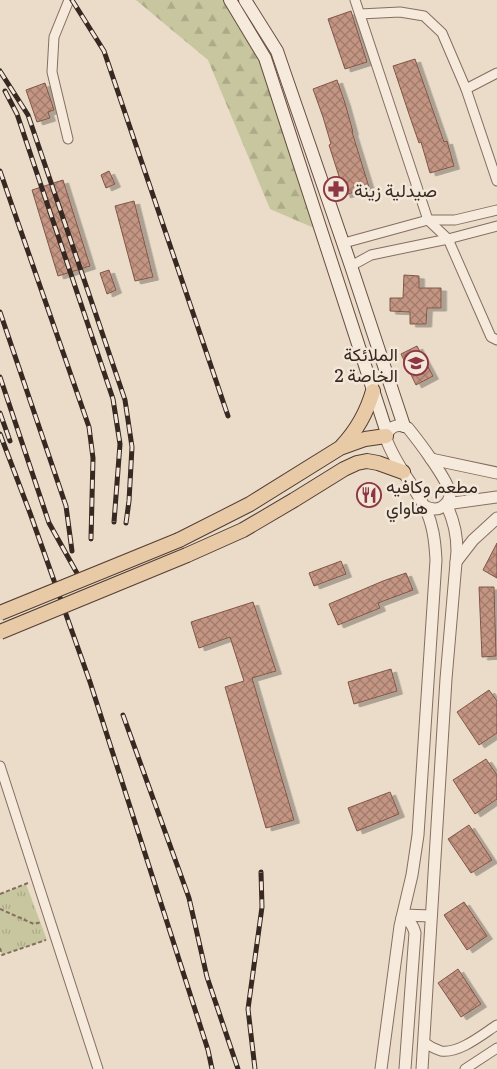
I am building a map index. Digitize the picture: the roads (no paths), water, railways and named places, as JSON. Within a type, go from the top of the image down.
[{"type":"main road","points":[[0,613],[179,540],[250,504],[340,448],[365,439],[387,435],[265,58],[230,0]]},
{"type":"main road","points":[[245,0],[277,51],[352,266],[404,426]]},
{"type":"main road","points":[[340,448],[362,421],[373,390]]},
{"type":"main road","points":[[0,632],[187,556],[243,530],[357,463],[367,461],[378,462],[403,472]]},
{"type":"street","points":[[68,139],[52,72],[54,38],[69,0]]},
{"type":"street","points":[[355,0],[428,220],[448,239],[491,337],[497,340]]},
{"type":"street","points":[[360,14],[400,12],[424,16],[442,33],[466,89],[497,181]]},
{"type":"street","points":[[466,89],[497,73]]},
{"type":"street","points":[[344,243],[428,220],[455,220],[497,210]]},
{"type":"street","points":[[352,266],[371,255],[448,239],[497,226]]},
{"type":"street","points":[[381,1069],[402,916],[412,875],[418,835],[436,560],[433,532],[424,506],[389,446],[387,435],[391,428],[397,425],[408,428],[431,460],[450,493],[446,504],[442,508],[436,510],[424,506]]},
{"type":"street","points":[[431,460],[497,473]]},
{"type":"street","points":[[446,504],[497,496]]},
{"type":"street","points":[[422,1069],[446,678],[456,564],[457,539],[455,527],[446,504]]},
{"type":"street","points":[[456,564],[473,540],[497,518]]},
{"type":"street","points":[[0,766],[98,1069]]},
{"type":"street","points":[[402,916],[431,916]]},
{"type":"street","points":[[402,916],[410,922],[415,933],[405,1069]]},
{"type":"street","points":[[424,1042],[433,1048],[443,1051],[453,1050],[462,1047],[497,1024]]},
{"type":"street","points":[[465,1069],[497,1048]]},
{"type":"railway","points":[[72,0],[104,51],[228,416]]},
{"type":"railway","points":[[0,71],[28,115],[125,400],[132,447],[126,523]]},
{"type":"railway","points":[[5,91],[17,114],[113,399],[120,444],[114,522]]},
{"type":"railway","points":[[0,171],[89,427],[93,458],[91,539]]},
{"type":"railway","points":[[0,312],[66,506],[72,551]]},
{"type":"railway","points":[[0,377],[49,523],[78,575]]},
{"type":"railway","points":[[0,413],[10,441]]},
{"type":"railway","points":[[0,434],[90,682],[208,1050],[212,1069]]},
{"type":"railway","points":[[123,715],[189,898],[207,977],[238,1069]]},
{"type":"railway","points":[[255,1069],[248,1009],[262,907],[261,872]]},
{"type":"place","name":"صيدلية زينة","points":[[336,189]]},
{"type":"place","name":"الملائكة الخاصة 2","points":[[416,363]]},
{"type":"place","name":"مطعم وكافيه هاواي","points":[[369,495]]}]
